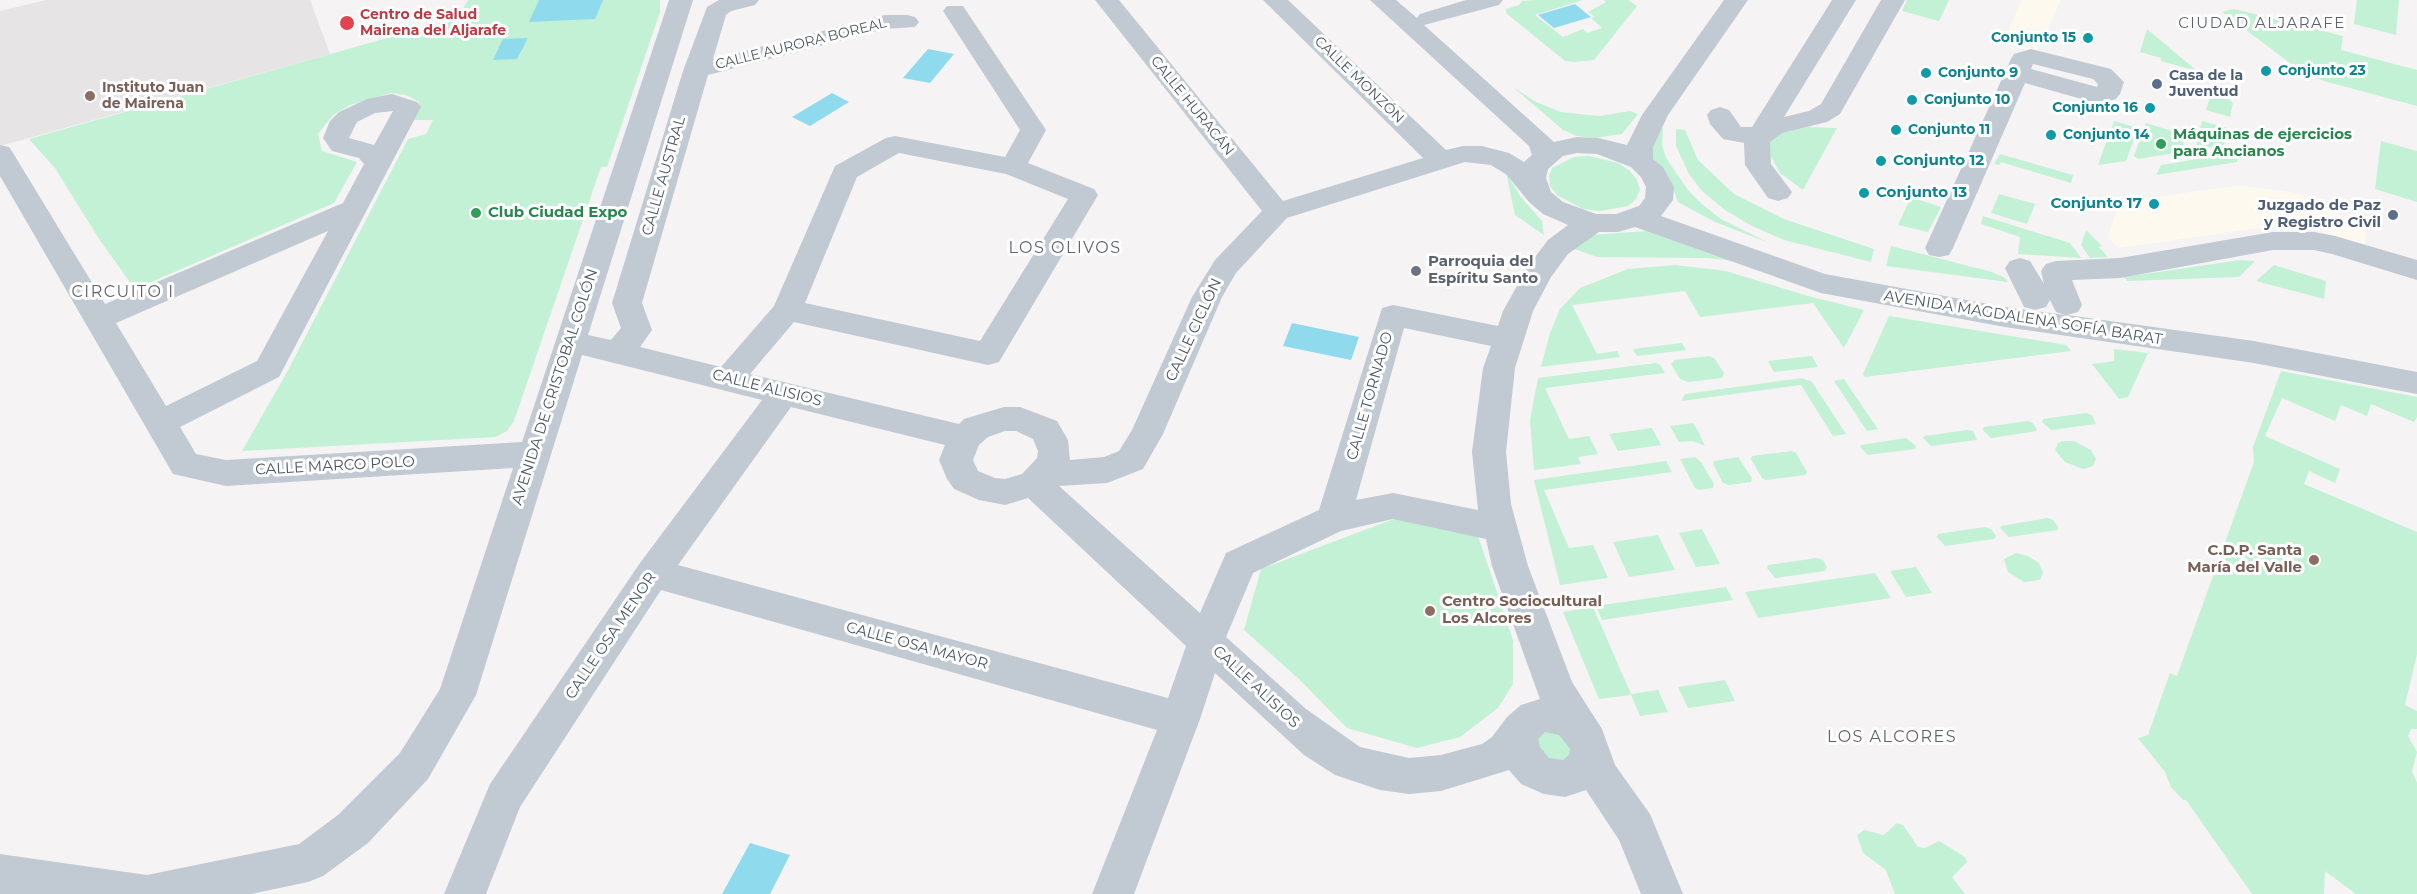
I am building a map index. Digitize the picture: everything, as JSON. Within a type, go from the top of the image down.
[{"type":"street","name":"AVENIDA DE CRISTOBAL COLÓN","points":[[152,894],[308,862],[353,829],[414,766],[457,695],[569,341],[681,0]]},
{"type":"street","name":"CALLE HURACÁN","points":[[1107,0],[1277,212]]},
{"type":"street","name":"CALLE MONZÓN","points":[[1275,0],[1452,157]]},
{"type":"street","points":[[1382,0],[1541,143],[1545,155]]},
{"type":"street","points":[[1406,0],[1559,134],[1588,146],[1622,152],[1640,161],[1653,173],[1660,187],[1648,209],[1618,223],[1596,223],[1573,217],[1546,202],[1517,170],[1500,159],[1482,154],[1452,157]]},
{"type":"street","points":[[1428,19],[1491,0]]},
{"type":"street","points":[[1640,161],[1640,147],[1655,115],[1736,0]]},
{"type":"street","points":[[1778,192],[1758,165],[1760,136],[1844,0]]},
{"type":"street","points":[[1720,115],[1723,124],[1732,133],[1746,136],[1760,136],[1773,126],[1818,117],[1836,104],[1893,0]]},
{"type":"street","name":"CALLE AUSTRAL","points":[[618,352],[637,330],[627,303],[695,71],[715,12],[739,2]]},
{"type":"street","points":[[955,11],[1033,130],[1013,168]]},
{"type":"street","name":"CALLE AURORA BOREAL","points":[[695,71],[885,22],[907,22]]},
{"type":"street","points":[[1939,248],[2017,73]]},
{"type":"street","points":[[1452,157],[1490,131],[1495,124],[1491,97]]},
{"type":"street","points":[[1780,103],[1780,108],[1786,115],[1803,119],[1818,117]]},
{"type":"street","points":[[1558,247],[1557,220],[1532,178],[1535,166],[1545,155],[1627,141],[1655,115]]},
{"type":"street","points":[[729,378],[787,310],[845,172],[895,144],[1013,168],[1084,195],[988,354],[787,310]]},
{"type":"street","name":"CALLE MARCO POLO","points":[[0,153],[185,465],[226,472],[534,454]]},
{"type":"street","name":"CALLE CICLÓN","points":[[1040,478],[1107,470],[1131,460],[1147,434],[1207,297],[1225,267],[1277,212],[1452,157]]},
{"type":"street","points":[[160,423],[268,369],[378,163]]},
{"type":"street","points":[[98,319],[353,209]]},
{"type":"street","name":"AVENIDA MAGDALENA SOFÍA BARAT","points":[[1648,209],[1793,256],[1880,278],[2035,300],[2222,331],[2417,369]]},
{"type":"street","name":"AVENIDA MAGDALENA SOFÍA BARAT","points":[[1648,209],[1821,283],[2005,317],[2254,352],[2417,383]]},
{"type":"street","points":[[1596,223],[1581,229],[1558,247],[1529,289],[1507,339],[1495,393],[1489,452],[1491,482],[1498,528],[1538,645],[1560,700],[1584,738],[1598,774],[1628,815],[1662,894]]},
{"type":"street","points":[[2067,305],[2060,291],[2056,271],[2120,268],[2273,241],[2314,241],[2417,270]]},
{"type":"street","points":[[2020,268],[2031,287],[2035,300]]},
{"type":"street","name":"CALLE TORNADO","points":[[1334,519],[1394,315],[1507,339]]},
{"type":"street","name":"CALLE ALISIOS","points":[[569,341],[729,378],[965,438]]},
{"type":"street","name":"CALLE OSA MENOR","points":[[465,894],[504,797],[653,573],[784,393]]},
{"type":"street","points":[[1004,419],[1034,423],[1045,430],[1052,440],[1055,451],[1053,463],[1040,478],[1005,492],[977,487],[966,480],[956,460],[965,438],[976,429],[1004,419]]},
{"type":"street","name":"CALLE ALISIOS","points":[[1040,478],[1206,641],[1318,742],[1349,762],[1380,772],[1409,776],[1441,773],[1473,766],[1506,750],[1522,729]]},
{"type":"street","points":[[1113,894],[1181,719],[1206,641],[1239,562],[1334,519],[1393,506],[1498,528]]},
{"type":"street","name":"CALLE OSA MAYOR","points":[[653,573],[1181,719]]},
{"type":"street","points":[[1538,645],[1540,685],[1533,713],[1522,729],[1521,754],[1535,771],[1579,788],[1597,799],[1616,816],[1646,855]]},
{"type":"street","points":[[1522,729],[1545,715],[1557,716],[1584,738],[1587,765],[1581,772],[1565,779],[1555,779]]},
{"type":"street","points":[[0,874],[142,894]]},
{"type":"shaded area","name":"Instituto Juan de Mairena","points":[[46,0],[310,0],[330,54],[0,146],[0,11]]},
{"type":"shaded area","points":[[2022,0],[2061,0],[2037,53],[2002,43]]},
{"type":"shaded area","points":[[2240,185],[2290,192],[2310,198],[2324,210],[2367,223],[2365,245],[2301,225],[2288,224],[2119,248],[2108,238],[2119,202]]},
{"type":"green space","name":"Club Ciudad Expo","points":[[468,0],[660,0],[660,12],[607,167],[601,167],[514,421],[507,431],[495,437],[242,451],[286,374],[408,139],[426,134],[433,120],[410,120],[419,102],[406,95],[391,93],[350,105],[333,115],[318,134],[322,151],[357,162],[334,203],[135,289],[101,242],[55,168],[29,139],[458,18]]},
{"type":"green space","points":[[1583,0],[1535,15],[1563,37],[1583,29],[1587,33],[1602,28],[1591,18],[1595,17],[1588,12],[1606,2],[1604,0],[1628,0],[1637,6],[1594,60],[1574,62],[1565,61],[1506,13],[1506,9],[1519,5],[1522,1]]},
{"type":"green space","points":[[1907,0],[1949,0],[1939,21],[1902,11]]},
{"type":"green space","points":[[2357,0],[2399,0],[2396,35],[2354,24]]},
{"type":"green space","points":[[2234,9],[2343,36],[2341,50],[2417,70],[2417,106],[2324,81],[2298,69],[2222,12]]},
{"type":"green space","points":[[2147,29],[2197,71],[2161,61],[2161,58],[2140,52]]},
{"type":"green space","points":[[2214,85],[2233,103],[2230,117],[2206,110]]},
{"type":"green space","points":[[1513,87],[1536,102],[1561,112],[1599,116],[1630,111],[1638,114],[1622,134],[1595,138],[1577,136],[1563,130]]},
{"type":"green space","points":[[2114,121],[2138,128],[2126,161],[2098,165]]},
{"type":"green space","points":[[2202,121],[2227,128],[2224,145],[2195,150]]},
{"type":"green space","name":"Máquinas de ejercicios para Ancianos","points":[[2146,123],[2186,135],[2181,152],[2138,159],[2134,156]]},
{"type":"green space","points":[[1656,124],[1663,129],[1662,145],[1666,158],[1688,190],[1721,219],[1769,243],[1715,222],[1678,202],[1669,177],[1652,158],[1647,143]]},
{"type":"green space","points":[[1807,127],[1837,128],[1803,190],[1780,173],[1769,153],[1770,140],[1780,133]]},
{"type":"green space","points":[[1676,129],[1685,130],[1698,160],[1734,194],[1784,219],[1874,249],[1871,262],[1784,240],[1752,226],[1725,210],[1702,191],[1689,174],[1676,146]]},
{"type":"green space","points":[[2381,141],[2417,151],[2417,202],[2375,189]]},
{"type":"green space","points":[[2000,154],[2073,175],[2071,183],[2001,162],[1999,165],[1994,164]]},
{"type":"green space","points":[[2239,154],[2237,162],[2156,175],[2161,165]]},
{"type":"green space","points":[[1589,156],[1618,163],[1630,171],[1637,180],[1640,190],[1636,199],[1628,206],[1600,211],[1583,209],[1557,195],[1550,186],[1549,176],[1552,168],[1574,157]]},
{"type":"green space","points":[[1506,172],[1520,196],[1542,221],[1544,235],[1515,215]]},
{"type":"green space","points":[[1999,194],[2035,204],[2027,224],[1991,213]]},
{"type":"green space","points":[[1911,197],[1941,207],[1928,232],[1898,225]]},
{"type":"green space","points":[[1983,216],[2070,243],[2081,258],[2018,254],[2020,237],[1981,224]]},
{"type":"green space","points":[[2086,230],[2102,246],[2099,247],[2108,257],[2090,258],[2081,245]]},
{"type":"green space","points":[[1647,231],[1735,261],[1707,258],[1597,257],[1569,247],[1590,235]]},
{"type":"green space","points":[[1891,246],[1992,272],[2005,278],[2008,282],[1886,266]]},
{"type":"green space","points":[[2240,260],[2255,261],[2239,277],[2127,281],[2124,277]]},
{"type":"green space","points":[[1675,265],[1726,271],[1864,310],[1844,348],[1813,303],[1700,317],[1685,291],[1572,305],[1597,354],[1617,351],[1620,357],[1541,367],[1550,333],[1560,309],[1580,288],[1628,269]]},
{"type":"green space","points":[[2274,265],[2326,281],[2324,299],[2256,281]]},
{"type":"green space","points":[[1889,316],[2066,345],[2071,351],[1865,377],[1863,374]]},
{"type":"green space","points":[[1682,343],[1686,350],[1637,356],[1633,349]]},
{"type":"green space","points":[[2114,349],[2148,353],[2128,397],[2119,399],[2092,364],[2114,361]]},
{"type":"green space","points":[[1709,356],[1714,358],[1724,373],[1722,378],[1688,382],[1680,379],[1671,364],[1675,360]]},
{"type":"green space","points":[[1812,356],[1818,367],[1774,372],[1768,361]]},
{"type":"green space","points":[[1656,363],[1665,373],[1545,388],[1569,439],[1589,436],[1598,454],[1578,457],[1581,464],[1534,470],[1530,420],[1538,378]]},
{"type":"green space","name":"C.D.P. Santa María del Valle","points":[[2281,371],[2417,397],[2417,417],[2414,422],[2371,404],[2367,416],[2341,405],[2335,421],[2282,398],[2265,436],[2340,469],[2335,483],[2309,471],[2304,484],[2417,532],[2417,654],[2405,705],[2417,711],[2417,729],[2411,729],[2408,736],[2417,752],[2412,771],[2417,783],[2417,894],[2356,894],[2325,871],[2324,894],[2252,894],[2186,800],[2183,800],[2171,787],[2165,772],[2138,738],[2148,735],[2170,673],[2177,676],[2254,462],[2253,447]]},
{"type":"green space","points":[[1802,378],[1812,382],[1846,434],[1833,436],[1801,385],[1681,401],[1685,394]]},
{"type":"green space","points":[[1844,379],[1878,429],[1867,431],[1834,381]]},
{"type":"green space","points":[[2086,413],[2092,415],[2096,424],[2051,430],[2042,422],[2043,419]]},
{"type":"green space","points":[[2028,421],[2033,423],[2037,431],[1991,438],[1983,430],[1984,427]]},
{"type":"green space","points":[[1693,423],[1705,446],[1693,441],[1679,442],[1670,426]]},
{"type":"green space","points":[[1652,428],[1661,445],[1618,451],[1609,434]]},
{"type":"green space","points":[[1973,431],[1977,440],[1931,446],[1923,438],[1924,436]]},
{"type":"green space","points":[[1906,438],[1916,446],[1915,449],[1868,455],[1860,447],[1861,445]]},
{"type":"green space","points":[[2074,441],[2091,450],[2096,459],[2093,466],[2083,469],[2065,462],[2055,450],[2058,443]]},
{"type":"green space","points":[[1792,451],[1796,453],[1807,472],[1805,475],[1766,480],[1762,478],[1751,459],[1752,456]]},
{"type":"green space","points":[[1695,457],[1701,462],[1714,484],[1713,488],[1699,490],[1695,488],[1680,459]]},
{"type":"green space","points":[[1738,457],[1752,478],[1751,482],[1729,485],[1723,483],[1713,464],[1714,461]]},
{"type":"green space","points":[[1666,461],[1672,472],[1544,490],[1569,548],[1593,545],[1608,578],[1560,585],[1534,480]]},
{"type":"green space","points":[[1399,517],[1477,533],[1513,640],[1513,684],[1498,708],[1460,737],[1417,748],[1347,728],[1299,679],[1244,630],[1261,569]]},
{"type":"green space","points":[[2048,518],[2053,520],[2058,530],[2009,537],[2000,528],[2001,526]]},
{"type":"green space","points":[[1985,527],[1991,529],[1996,536],[1994,539],[1945,546],[1937,537],[1938,534]]},
{"type":"green space","points":[[1702,529],[1720,564],[1696,567],[1679,533]]},
{"type":"green space","points":[[1658,535],[1675,570],[1629,577],[1613,542]]},
{"type":"green space","points":[[2016,553],[2028,556],[2039,563],[2043,573],[2040,580],[2024,582],[2008,572],[2004,559]]},
{"type":"green space","points":[[1817,558],[1823,560],[1827,567],[1825,571],[1775,578],[1767,568],[1768,565]]},
{"type":"green space","points":[[1916,567],[1932,593],[1906,597],[1890,571]]},
{"type":"green space","points":[[1875,573],[1891,598],[1758,618],[1745,592]]},
{"type":"green space","points":[[1726,587],[1733,600],[1602,620],[1596,606]]},
{"type":"green space","points":[[1593,607],[1631,694],[1658,690],[1668,712],[1640,716],[1631,695],[1599,699],[1563,612]]},
{"type":"green space","points":[[1725,680],[1735,701],[1688,708],[1678,687]]},
{"type":"green space","points":[[1557,725],[1577,758],[1549,767],[1530,735]]},
{"type":"green space","points":[[1897,823],[1903,825],[1918,847],[1925,848],[1939,841],[1965,857],[1967,862],[1952,877],[1965,894],[1895,894],[1886,870],[1863,853],[1857,835],[1864,830],[1884,835]]},
{"type":"water","points":[[539,0],[603,0],[595,19],[529,22]]},
{"type":"water","points":[[1575,4],[1591,17],[1554,28],[1538,15]]},
{"type":"water","points":[[528,38],[517,59],[493,60],[503,39]]},
{"type":"water","points":[[928,49],[954,54],[930,83],[903,78]]},
{"type":"water","points":[[832,93],[849,102],[810,126],[792,117]]},
{"type":"water","points":[[1292,323],[1359,337],[1351,360],[1283,346]]},
{"type":"water","points":[[750,843],[790,855],[770,894],[722,894]]},
{"type":"place","name":"Centro de Salud Mairena del Aljarafe","points":[[347,23]]},
{"type":"place","name":"Conjunto 15","points":[[2088,38]]},
{"type":"place","name":"Conjunto 23","points":[[2266,71]]},
{"type":"place","name":"Conjunto 9","points":[[1926,73]]},
{"type":"place","name":"Casa de la Juventud","points":[[2157,84]]},
{"type":"place","name":"Instituto Juan de Mairena","points":[[90,96]]},
{"type":"place","name":"Conjunto 10","points":[[1912,100]]},
{"type":"place","name":"Conjunto 16","points":[[2150,108]]},
{"type":"place","name":"Conjunto 11","points":[[1896,130]]},
{"type":"place","name":"Conjunto 14","points":[[2051,135]]},
{"type":"place","name":"Máquinas de ejercicios para Ancianos","points":[[2161,144]]},
{"type":"place","name":"Conjunto 12","points":[[1881,161]]},
{"type":"place","name":"Conjunto 13","points":[[1864,193]]},
{"type":"place","name":"Conjunto 17","points":[[2154,204]]},
{"type":"place","name":"Club Ciudad Expo","points":[[476,213]]},
{"type":"place","name":"Juzgado de Paz y Registro Civil","points":[[2393,215]]},
{"type":"place","name":"Parroquia del Espíritu Santo","points":[[1416,271]]},
{"type":"place","name":"C.D.P. Santa María del Valle","points":[[2314,560]]},
{"type":"place","name":"Centro Sociocultural Los Alcores","points":[[1430,611]]},
{"type":"district","name":"CIUDAD ALJARAFE","points":[[2262,24]]},
{"type":"district","name":"LOS OLIVOS","points":[[1065,248]]},
{"type":"district","name":"CIRCUITO I","points":[[123,292]]},
{"type":"district","name":"LOS ALCORES","points":[[1892,737]]}]
